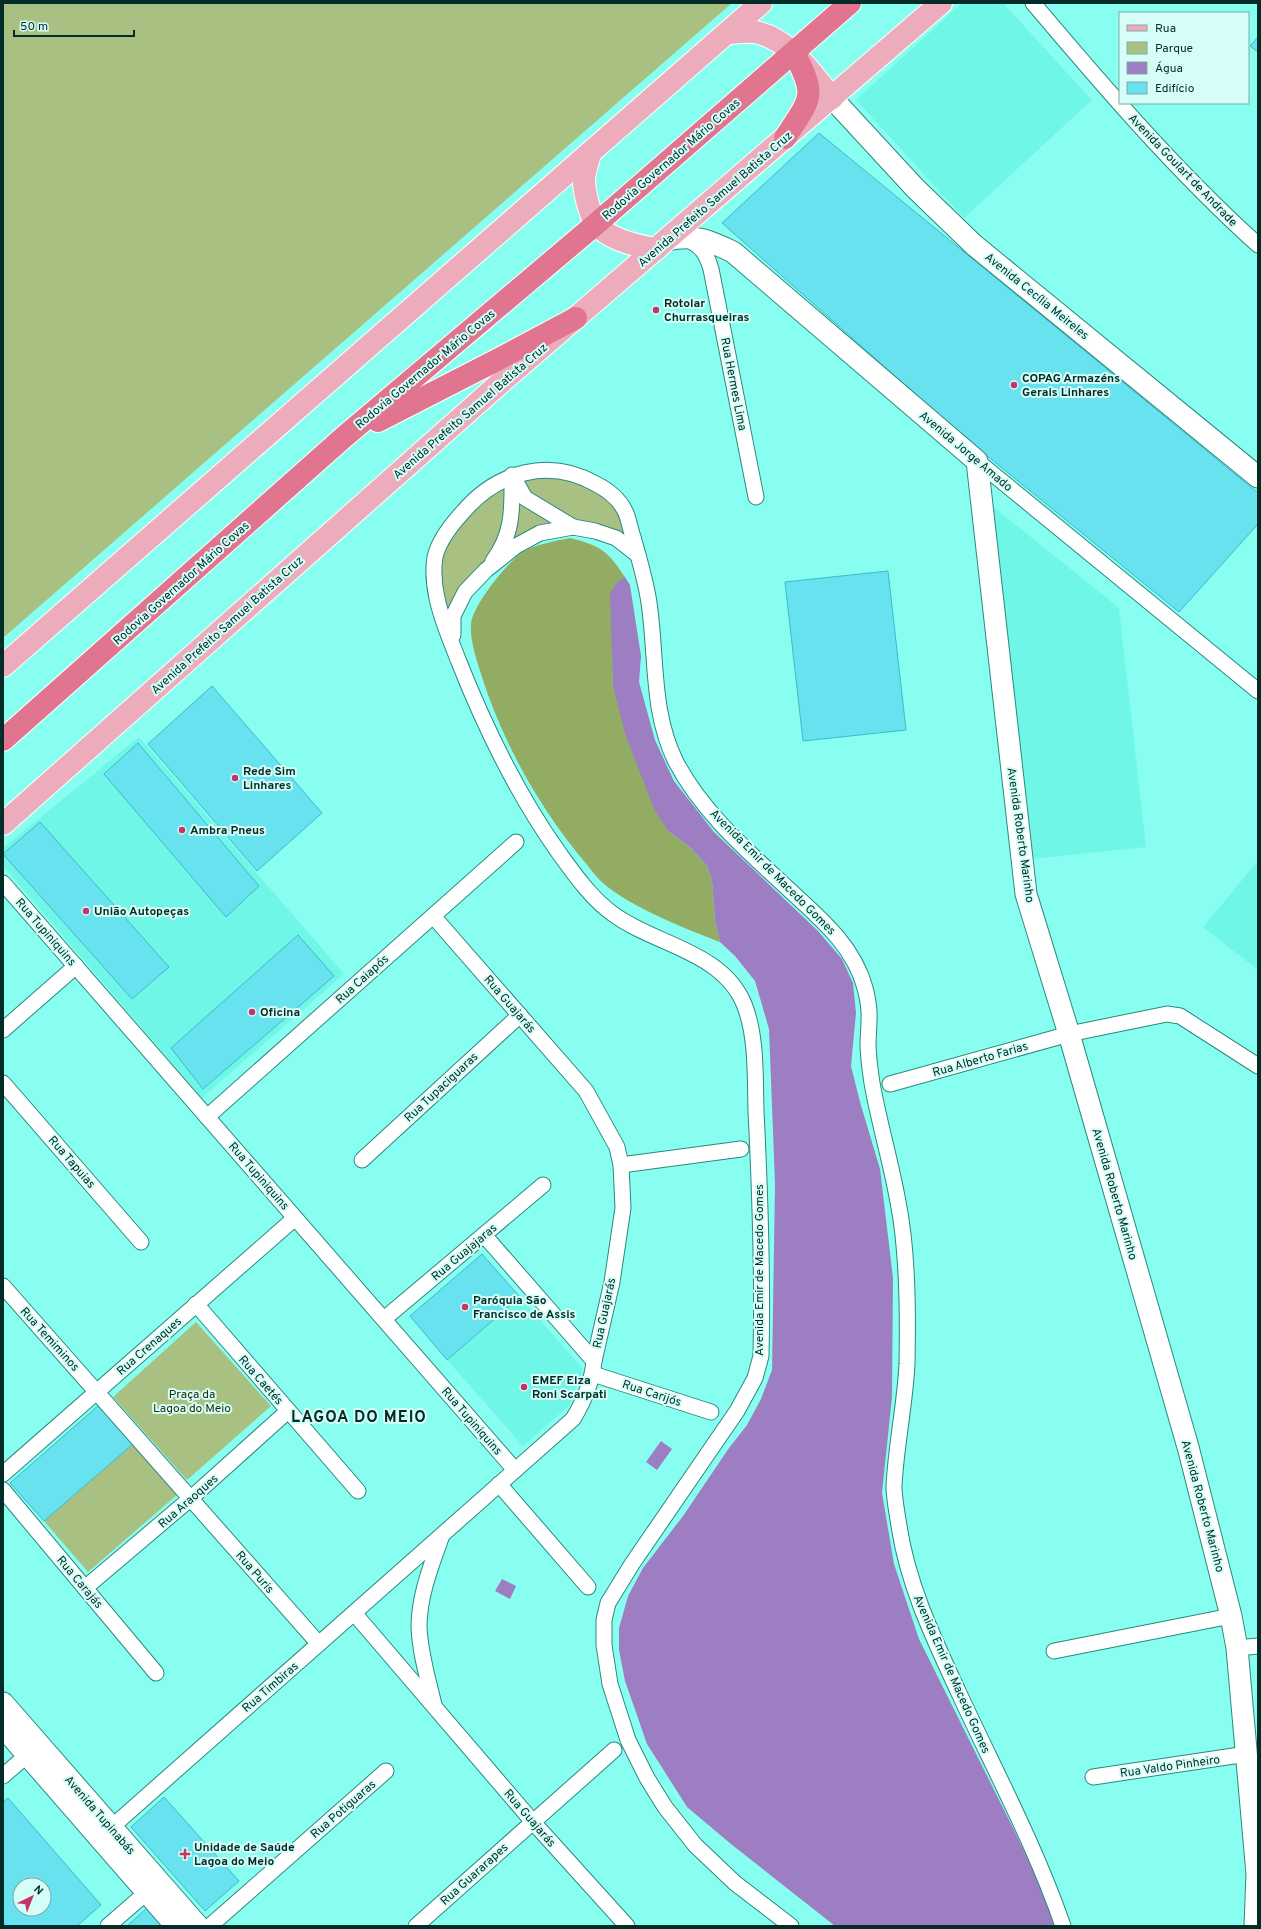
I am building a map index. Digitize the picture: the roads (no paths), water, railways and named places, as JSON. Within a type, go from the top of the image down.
[{"type":"highway","name":"Rodovia Governador Mário Covas","points":[[3,740],[344,437],[596,224],[850,3]]},
{"type":"highway","points":[[785,138],[808,100],[810,90],[807,77],[794,53]]},
{"type":"highway","points":[[344,437],[497,360],[576,318]]},
{"type":"main road","points":[[3,666],[761,3]]},
{"type":"main road","name":"Avenida Prefeito Samuel Batista Cruz","points":[[3,824],[499,384],[668,242],[941,3]]},
{"type":"main road","points":[[727,33],[754,32],[775,38],[794,53],[832,98]]},
{"type":"main road","name":"Avenida Cecília Meireles","points":[[832,98],[915,188],[974,245],[1258,476]]},
{"type":"main road","points":[[590,153],[584,180],[588,205],[596,224],[616,238],[635,246],[668,242]]},
{"type":"main road","name":"Avenida Jorge Amado","points":[[668,242],[700,238],[715,243],[733,252],[977,461]]},
{"type":"main road","name":"Avenida Roberto Marinho","points":[[977,461],[1026,894],[1069,1034],[1188,1448],[1232,1616],[1238,1648],[1247,1754],[1254,1788],[1258,1874],[1254,1926]]},
{"type":"main road","name":"Avenida Tupinabás","points":[[3,1703],[33,1750],[153,1887],[198,1926]]},
{"type":"main road","name":"Avenida Tupinabás","points":[[3,1727],[33,1750]]},
{"type":"main road","name":"Avenida Tupinabás","points":[[153,1887],[176,1926]]},
{"type":"street","name":"Avenida Goulart de Andrade","points":[[1033,3],[1114,99],[1170,159],[1258,245]]},
{"type":"street","name":"Rua Hermes Lima","points":[[668,242],[697,244],[707,254],[712,269],[756,497]]},
{"type":"street","name":"Avenida Jorge Amado","points":[[977,461],[1258,691]]},
{"type":"street","name":"Avenida Emir de Macedo Gomes","points":[[791,1926],[735,1882],[695,1845],[665,1807],[647,1778],[628,1740],[610,1684],[604,1645],[604,1620],[612,1597],[632,1564],[737,1411],[755,1378],[761,1356],[758,1138],[754,1060],[746,1008],[733,985],[713,966],[692,953],[640,930],[614,916],[597,901],[580,882],[538,824],[514,782],[488,731],[454,646],[437,601],[434,562],[442,539],[473,500],[498,482],[512,475],[526,471],[554,469],[584,477],[608,490],[625,511],[648,594],[655,657],[656,693],[662,727],[676,762],[696,794],[722,824],[833,930],[855,958],[865,988],[871,1016],[868,1042],[871,1078],[900,1207],[904,1253],[907,1368],[894,1493],[900,1535],[912,1584],[929,1629],[1050,1887],[1063,1926]]},
{"type":"street","points":[[512,475],[525,498],[573,527]]},
{"type":"street","points":[[486,570],[501,551],[513,514],[512,475]]},
{"type":"street","name":"Avenida Emir de Macedo Gomes","points":[[454,646],[453,616],[465,592],[486,570],[516,546],[540,533],[573,527],[595,531],[616,538],[638,555]]},
{"type":"street","name":"Rua Caiapós","points":[[207,1117],[516,842]]},
{"type":"street","name":"Rua Tupiniquins","points":[[3,882],[515,1470]]},
{"type":"street","name":"Rua Guajarás","points":[[433,916],[586,1091],[617,1147],[621,1165],[623,1208],[612,1282],[588,1390],[572,1419],[441,1537],[423,1595],[419,1626],[422,1659],[435,1708]]},
{"type":"street","points":[[3,1030],[76,966]]},
{"type":"street","name":"Rua Alberto Farias","points":[[890,1084],[1069,1034],[1166,1014],[1180,1016],[1258,1066]]},
{"type":"street","name":"Rua Tupaciguaras","points":[[362,1160],[520,1015]]},
{"type":"street","name":"Rua Tapuias","points":[[3,1083],[141,1242]]},
{"type":"street","points":[[621,1165],[741,1149]]},
{"type":"street","name":"Rua Guajajaras","points":[[384,1319],[544,1185]]},
{"type":"street","name":"Rua Crenaques","points":[[3,1474],[295,1218]]},
{"type":"street","points":[[484,1235],[593,1368]]},
{"type":"street","name":"Rua Temiminos","points":[[3,1286],[190,1499]]},
{"type":"street","name":"Rua Caetés","points":[[196,1304],[358,1491]]},
{"type":"street","name":"Rua Carijós","points":[[593,1368],[711,1412]]},
{"type":"street","name":"Rua Araoques","points":[[86,1588],[190,1499],[288,1411]]},
{"type":"street","points":[[499,1484],[588,1587]]},
{"type":"street","name":"Rua Carajás","points":[[3,1490],[156,1673]]},
{"type":"street","name":"Rua Puris","points":[[190,1499],[319,1644]]},
{"type":"street","name":"Rua Timbiras","points":[[105,1832],[441,1537]]},
{"type":"street","name":"Rua Guajarás","points":[[354,1613],[533,1822],[627,1926]]},
{"type":"street","points":[[1054,1651],[1232,1616]]},
{"type":"street","points":[[1238,1648],[1258,1646]]},
{"type":"street","points":[[3,1776],[33,1750]]},
{"type":"street","name":"Rua Guararapes","points":[[416,1926],[614,1750]]},
{"type":"street","name":"Rua Valdo Pinheiro","points":[[1093,1777],[1247,1754]]},
{"type":"street","name":"Rua Potiguaras","points":[[210,1926],[386,1771]]},
{"type":"street","points":[[108,1926],[153,1887]]},
{"type":"water","points":[[625,577],[630,585],[641,656],[639,682],[655,740],[674,781],[714,832],[818,931],[842,959],[853,983],[856,1013],[851,1066],[880,1169],[893,1278],[892,1397],[882,1493],[894,1564],[919,1639],[1016,1834],[1039,1883],[1055,1926],[835,1926],[731,1844],[687,1807],[647,1744],[625,1681],[619,1650],[619,1628],[628,1596],[643,1568],[683,1516],[729,1448],[747,1425],[761,1399],[772,1370],[775,1184],[769,1029],[755,981],[735,956],[720,942],[715,921],[712,881],[707,866],[691,848],[668,831],[655,811],[626,737],[613,687],[610,593],[618,581]]},
{"type":"water","points":[[661,1441],[672,1449],[657,1470],[646,1462]]},
{"type":"water","points":[[502,1579],[516,1586],[510,1599],[495,1591]]},
{"type":"place","name":"Rotolar Churrasqueiras","points":[[656,310]]},
{"type":"place","name":"COPAG Armazéns Gerais Linhares","points":[[1014,385]]},
{"type":"place","name":"Rede Sim Linhares","points":[[235,778]]},
{"type":"place","name":"Ambra Pneus","points":[[182,830]]},
{"type":"place","name":"União Autopeças","points":[[86,911]]},
{"type":"place","name":"Oficina","points":[[252,1012]]},
{"type":"place","name":"Paróquia São Francisco de Assis","points":[[465,1307]]},
{"type":"place","name":"EMEF Elza Roni Scarpati","points":[[524,1387]]},
{"type":"place","name":"Unidade de Saúde Lagoa do Meio","points":[[185,1854]]},
{"type":"district","name":"LAGOA DO MEIO","points":[[359,1416]]},
{"type":"park label","name":"Praça da Lagoa do Meio","points":[[192,1401]]}]
